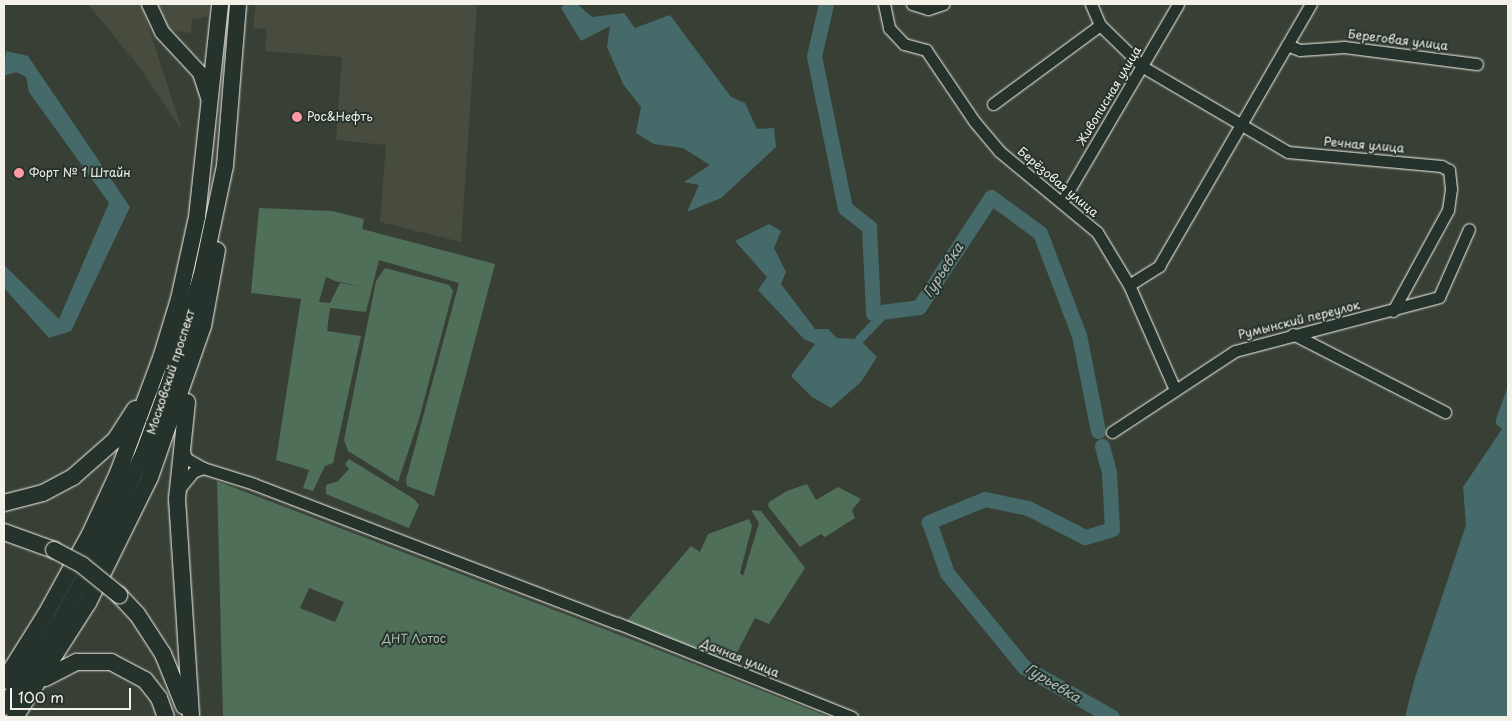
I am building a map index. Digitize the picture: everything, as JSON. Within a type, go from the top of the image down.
[{"type":"highway","name":"Московский проспект","points":[[4,681],[46,614],[94,526],[122,464],[161,358],[197,217],[220,4]]},
{"type":"highway","name":"Московский проспект","points":[[4,707],[75,594],[144,452],[197,291],[224,166],[238,4]]},
{"type":"highway","points":[[15,717],[38,684],[88,603],[132,518],[166,437],[194,355],[213,282],[224,166]]},
{"type":"highway","points":[[189,717],[177,499],[182,433],[194,355]]},
{"type":"highway","points":[[4,503],[59,485],[102,454],[126,424],[161,358]]},
{"type":"highway","points":[[4,532],[54,550],[82,565],[120,595],[140,618],[163,654],[189,717]]},
{"type":"highway","points":[[38,684],[65,666],[89,660],[111,662],[145,680],[159,698],[166,717]]},
{"type":"main road","points":[[149,4],[162,32],[200,73],[210,106]]},
{"type":"street","name":"Берёзовая улица","points":[[884,4],[890,28],[904,44],[926,50],[974,121],[999,151],[1097,232],[1129,285],[1175,390]]},
{"type":"street","points":[[912,4],[928,9],[943,4]]},
{"type":"street","points":[[993,104],[1100,25],[1091,4]]},
{"type":"street","name":"Живописная улица","points":[[1062,202],[1143,67],[1178,4]]},
{"type":"street","points":[[1129,285],[1159,266],[1311,4]]},
{"type":"street","name":"Речная улица","points":[[1100,25],[1143,67],[1288,152],[1441,166],[1449,170],[1451,189],[1448,210],[1393,311]]},
{"type":"street","name":"Береговая улица","points":[[1287,45],[1300,50],[1344,47],[1477,64]]},
{"type":"street","name":"Румынский переулок","points":[[1112,432],[1234,351],[1293,334],[1393,311],[1439,297],[1469,229]]},
{"type":"street","points":[[1293,334],[1445,412]]},
{"type":"street","points":[[182,433],[186,458],[203,468]]},
{"type":"street","points":[[177,499],[185,478],[203,468]]},
{"type":"street","name":"Дачная улица","points":[[203,468],[254,484],[617,623],[852,717]]},
{"type":"shaded area","points":[[88,4],[141,4],[182,130],[140,68]]},
{"type":"shaded area","points":[[157,4],[209,4],[208,16],[192,19],[191,33],[168,30]]},
{"type":"shaded area","points":[[256,4],[477,4],[461,242],[380,222],[386,145],[336,140],[342,57],[265,51],[267,29],[253,28]]},
{"type":"green space","points":[[259,208],[332,211],[364,219],[362,229],[495,264],[434,496],[407,486],[406,480],[459,283],[379,260],[366,312],[330,308],[327,331],[361,336],[333,463],[325,466],[313,491],[303,488],[309,470],[276,460],[301,299],[251,293]],"holes":[[[326,277],[362,287],[340,283],[330,303],[319,302]]]},
{"type":"green space","points":[[385,268],[449,285],[453,291],[419,419],[398,482],[348,451],[344,440],[376,281]]},
{"type":"green space","points":[[349,459],[414,499],[419,505],[409,528],[326,494],[326,485],[338,481],[349,469],[345,464]]},
{"type":"green space","name":"ДНТ Лотос","points":[[217,481],[829,717],[223,717]],"holes":[[[309,588],[344,602],[335,622],[300,608]]]},
{"type":"green space","points":[[807,484],[816,500],[838,487],[861,499],[852,510],[855,518],[825,537],[821,534],[800,547],[768,506],[769,502],[787,491]]},
{"type":"green space","points":[[751,510],[761,511],[805,568],[769,624],[755,618],[731,664],[625,623],[691,546],[700,552],[708,534],[749,519],[752,526],[740,573],[743,576],[759,523]]},
{"type":"water","points":[[564,4],[577,4],[592,17],[624,13],[635,28],[670,15],[731,97],[745,103],[757,129],[774,128],[776,147],[721,198],[687,212],[699,185],[684,182],[710,165],[683,148],[654,144],[636,133],[641,107],[623,84],[607,47],[610,26],[581,41],[561,8]]},
{"type":"water","points":[[6,51],[28,56],[130,207],[71,331],[49,338],[4,288],[4,265],[59,319],[109,203],[29,92],[26,77],[16,72],[4,76]]},
{"type":"water","points":[[769,224],[781,231],[774,248],[786,272],[781,284],[815,329],[828,329],[837,338],[859,339],[877,357],[861,382],[831,408],[812,397],[791,376],[815,344],[804,339],[758,290],[767,277],[735,241]]},
{"type":"water","points":[[1508,386],[1508,717],[1405,717],[1415,678],[1466,525],[1463,487],[1502,429],[1496,424],[1496,419]]},
{"type":"waterway","name":"Гурьевка","points":[[826,4],[814,56],[845,208],[869,227],[873,313],[919,307],[991,197],[1040,233],[1079,335],[1098,431]]},
{"type":"waterway","points":[[859,339],[886,311]]},
{"type":"waterway","name":"Гурьевка","points":[[1102,446],[1109,473],[1112,529],[1085,537],[1028,508],[985,499],[929,522],[947,573],[1024,667],[1112,717]]},
{"type":"place","name":"Рос&Нефть","points":[[297,117]]},
{"type":"place","name":"Форт № 1 Штайн","points":[[19,173]]}]
